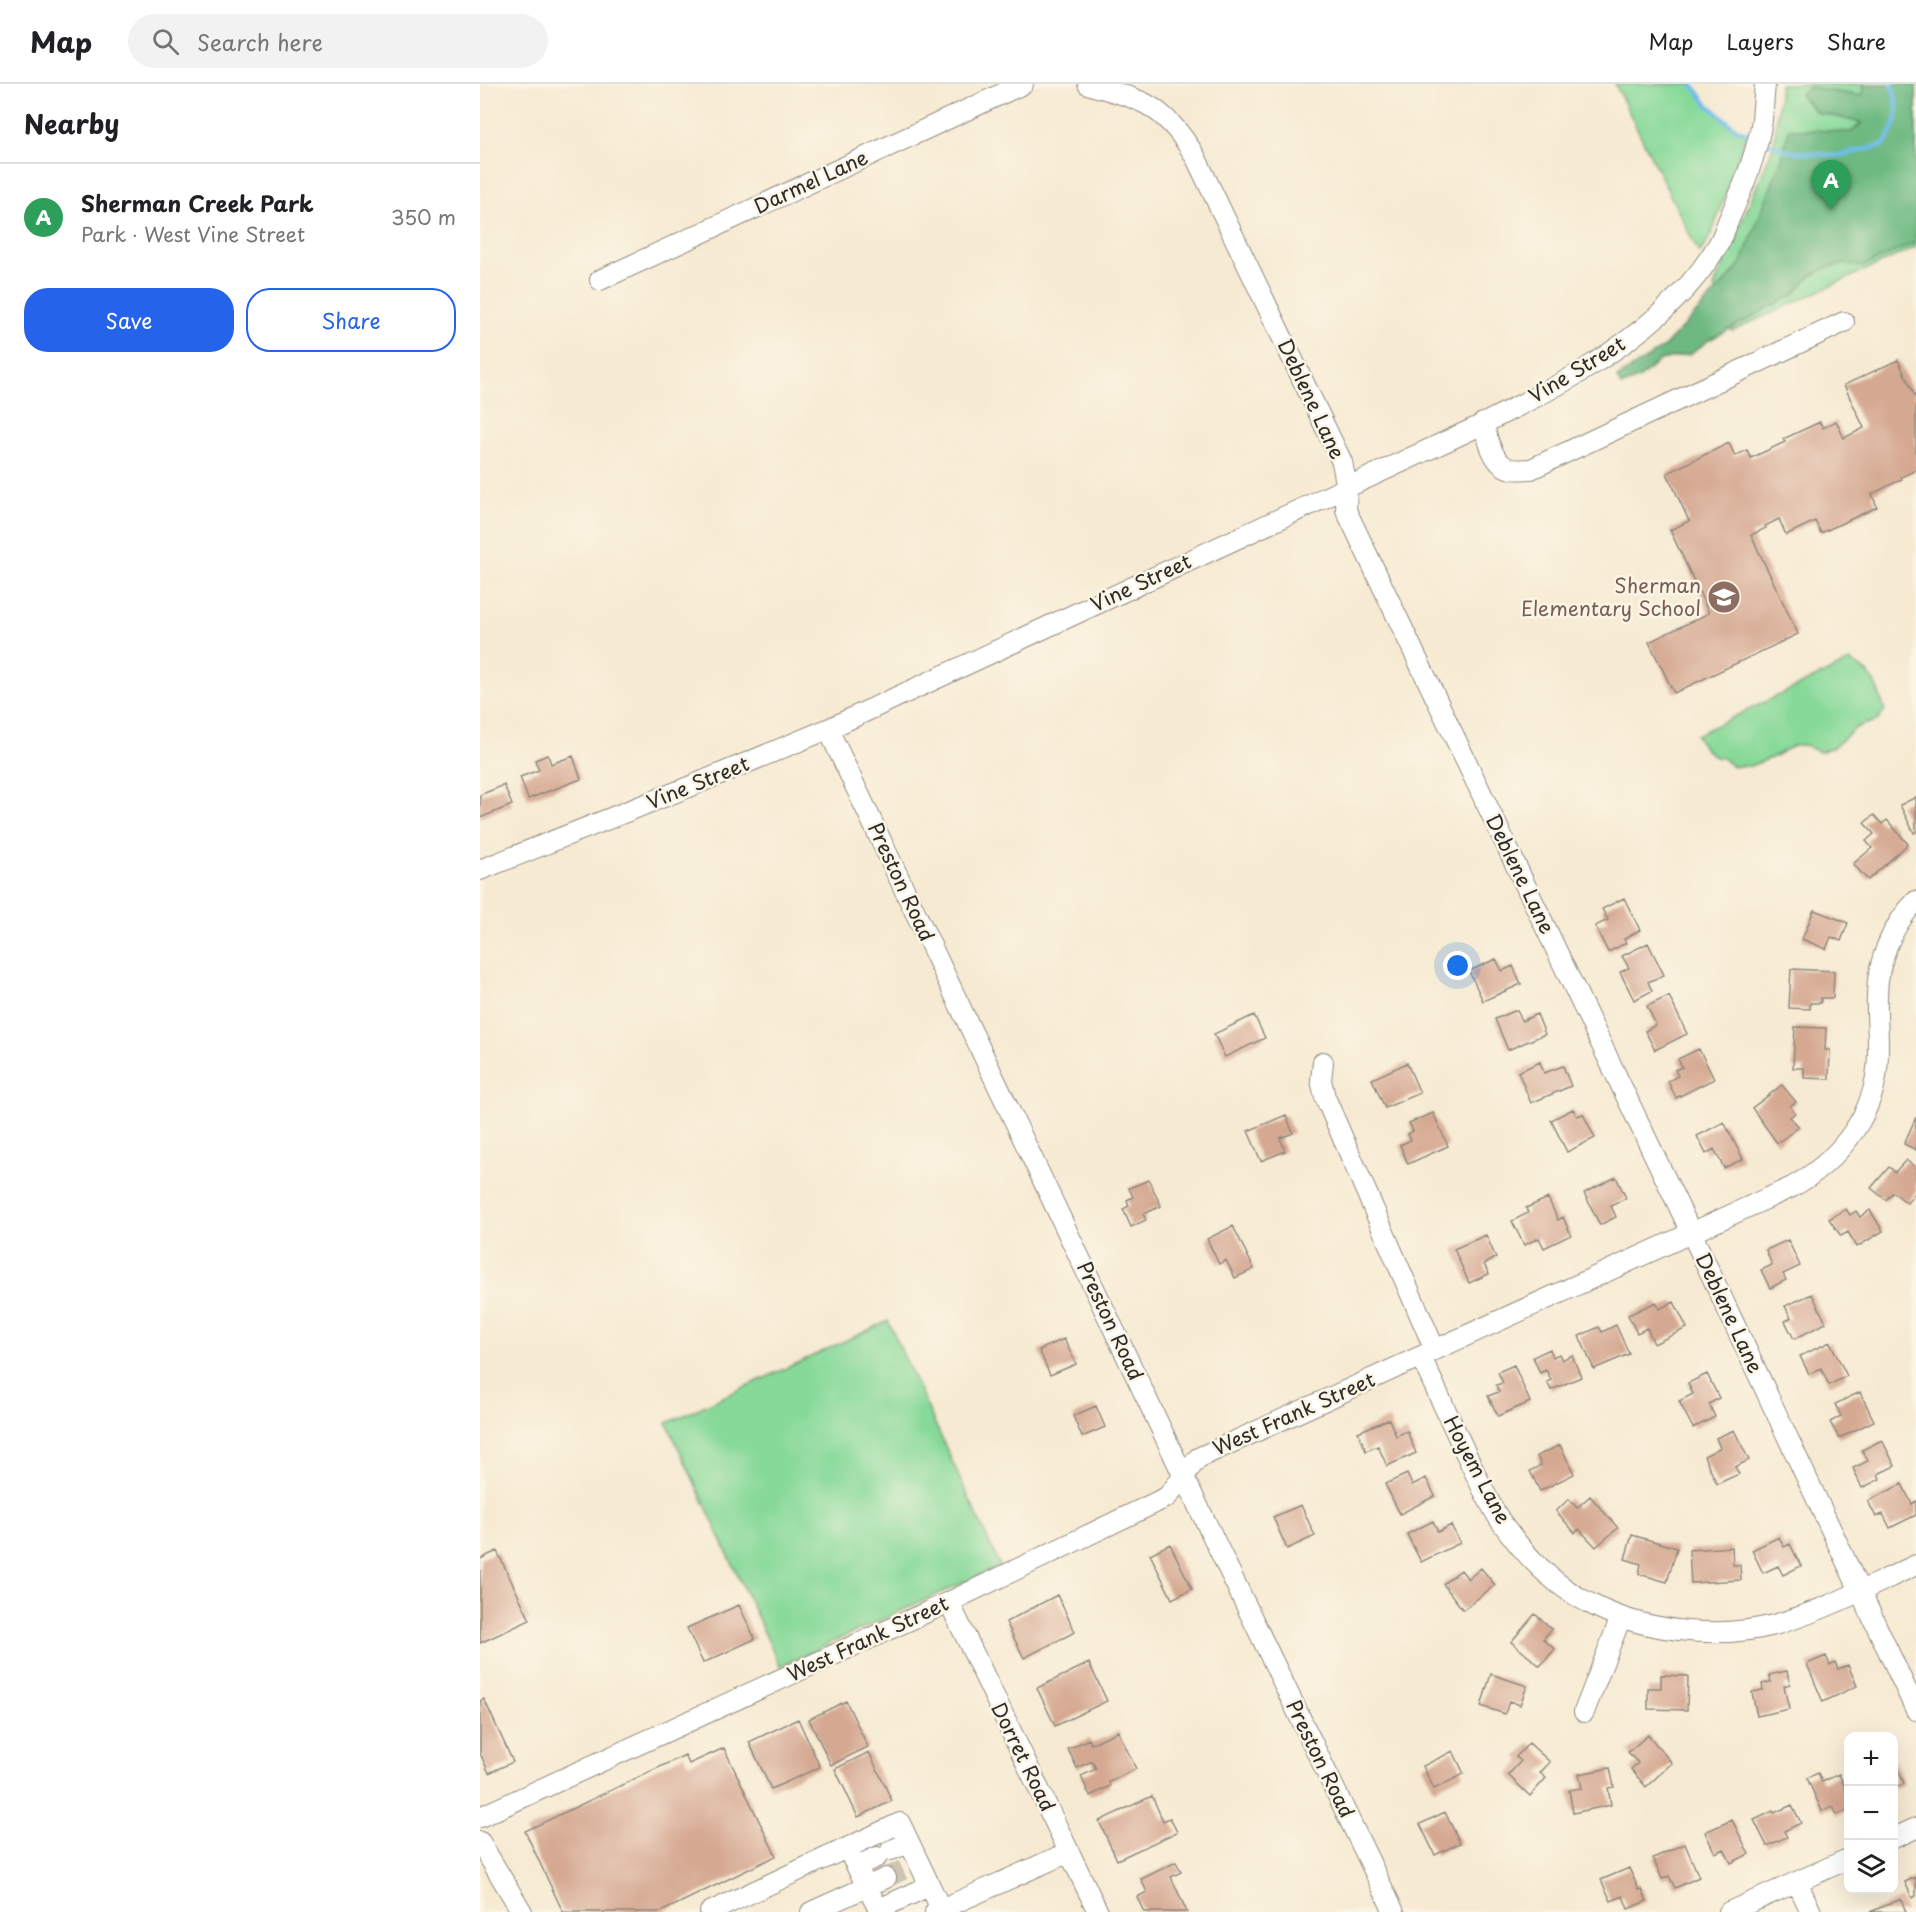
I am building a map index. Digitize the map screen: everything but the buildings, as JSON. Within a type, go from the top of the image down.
[{"type":"street","name":"Darmel Lane","points":[[600,280],[1023,84]]},
{"type":"street","name":"Deblene Lane","points":[[1088,84],[1146,104],[1182,135],[1196,158],[1342,462],[1347,488],[1346,510],[1691,1232],[1916,1710]]},
{"type":"street","name":"Vine Street","points":[[480,870],[828,729],[1347,488],[1544,393],[1578,373],[1634,336],[1666,308],[1694,280],[1717,247],[1736,205],[1755,149],[1765,84]]},
{"type":"street","points":[[1483,423],[1496,458],[1501,465],[1512,469],[1532,469],[1844,322]]},
{"type":"street","name":"Preston Road","points":[[828,729],[1394,1912]]},
{"type":"street","name":"West Frank Street","points":[[480,1817],[949,1602],[1167,1497],[1198,1458],[1792,1187],[1809,1177],[1827,1163],[1854,1131],[1864,1114],[1877,1072],[1876,995],[1879,970],[1886,947],[1916,901]]},
{"type":"street","name":"Hoyem Lane","points":[[1323,1062],[1321,1080],[1325,1097],[1482,1488],[1500,1519],[1526,1552],[1556,1582],[1589,1604],[1621,1617],[1660,1627],[1696,1632],[1732,1631],[1772,1625],[1809,1614],[1916,1565]]},
{"type":"street","name":"Dorret Road","points":[[949,1602],[1098,1912]]},
{"type":"street","points":[[1584,1712],[1621,1617]]},
{"type":"street","points":[[710,1912],[900,1823],[892,1850],[903,1871],[929,1886],[938,1911],[1069,1852]]},
{"type":"street","points":[[1898,1837],[1916,1828]]},
{"type":"street","points":[[480,1842],[522,1912]]},
{"type":"street","points":[[847,1848],[880,1911],[929,1886]]},
{"type":"street","points":[[857,1866],[892,1850]]},
{"type":"street","points":[[1729,1912],[1844,1861]]},
{"type":"street","points":[[811,1912],[903,1871]]},
{"type":"street","points":[[1797,1882],[1811,1912]]},
{"type":"green space","points":[[1615,84],[1692,84],[1723,119],[1747,133],[1713,230],[1699,253]]},
{"type":"green space","points":[[1780,84],[1916,84],[1916,247],[1732,331],[1714,287],[1774,145]]},
{"type":"green space","points":[[1864,84],[1916,84],[1916,242],[1862,267],[1847,264],[1828,267],[1809,277],[1795,294],[1709,340],[1691,354],[1660,360],[1640,378],[1621,386],[1617,378],[1665,346],[1730,277],[1742,261],[1781,161],[1789,129],[1851,132],[1862,123],[1816,112],[1800,95],[1809,87],[1862,96]]},
{"type":"green space","points":[[1850,661],[1874,681],[1885,710],[1878,720],[1857,727],[1834,747],[1819,752],[1805,745],[1793,746],[1750,766],[1732,766],[1705,749],[1696,735]]},
{"type":"green space","points":[[888,1321],[1000,1566],[780,1666],[667,1423]]},
{"type":"waterway","points":[[1692,84],[1707,104],[1735,128],[1753,136]]},
{"type":"waterway","points":[[1763,140],[1788,151],[1837,156],[1884,145],[1897,116],[1892,84]]},
{"type":"tunnel","points":[[886,1878],[903,1870]]},
{"type":"place","name":"Sherman Creek Park","points":[[1831,210]]},
{"type":"place","name":"Sherman Elementary School","points":[[1724,597]]}]
